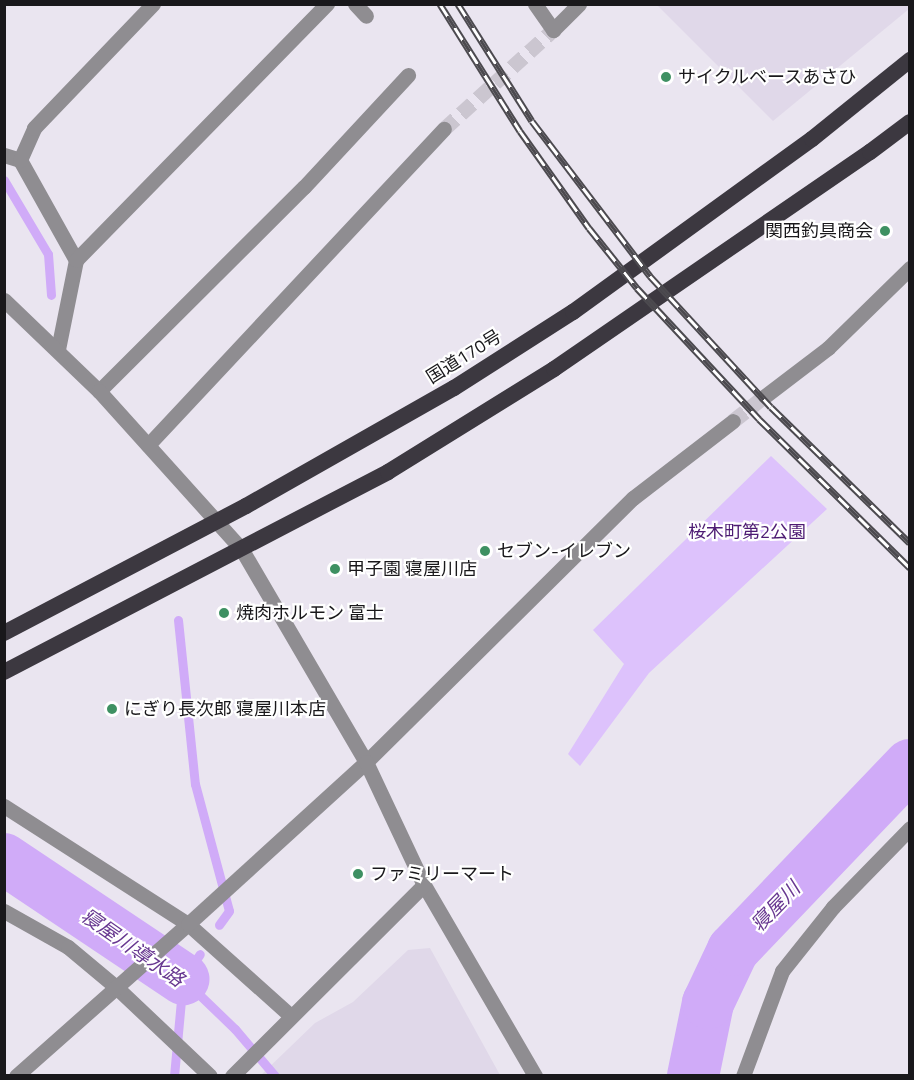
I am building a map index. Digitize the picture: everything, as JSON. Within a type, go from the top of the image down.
[{"type":"highway","name":"国道170号","points":[[4,633],[216,521],[454,388],[573,312],[812,139],[909,60]]},
{"type":"highway","points":[[4,672],[388,472],[555,369],[870,152],[909,122]]},
{"type":"street","points":[[20,160],[34,129],[153,4]]},
{"type":"street","points":[[58,349],[76,260],[327,4]]},
{"type":"street","points":[[355,4],[366,16]]},
{"type":"street","points":[[535,4],[553,30],[579,4]]},
{"type":"street","points":[[99,391],[304,187],[408,75]]},
{"type":"street","points":[[148,445],[444,129]]},
{"type":"street","points":[[4,155],[20,160],[76,260]]},
{"type":"street","points":[[765,396],[828,348],[909,268]]},
{"type":"street","points":[[4,300],[58,349],[99,391],[242,550],[366,762],[424,885],[536,1076]]},
{"type":"street","points":[[16,1076],[176,935],[366,762],[633,498],[733,421]]},
{"type":"street","points":[[4,806],[188,924],[287,1020]]},
{"type":"street","points":[[743,1076],[782,971],[833,907],[909,828]]},
{"type":"street","points":[[232,1076],[424,885]]},
{"type":"street","points":[[4,911],[68,947],[121,982],[130,1000],[205,1071]]},
{"type":"shaded area","points":[[909,4],[909,9],[773,121],[657,5]]},
{"type":"shaded area","points":[[430,948],[500,1075],[261,1075],[315,1023],[353,1002],[408,950]]},
{"type":"green space","name":"桜木町第2公園","points":[[771,456],[827,509],[649,673],[580,766],[568,754],[624,664],[593,630]]},
{"type":"waterway","points":[[4,180],[48,254],[51,295]]},
{"type":"waterway","points":[[178,620],[195,784],[229,911],[219,925]]},
{"type":"waterway","name":"寝屋川","points":[[693,1076],[708,1003],[733,950],[910,765]]},
{"type":"waterway","name":"寝屋川導水路","points":[[4,859],[183,979]]},
{"type":"waterway","points":[[174,1076],[183,979],[200,954]]},
{"type":"waterway","name":"寝屋川導水路","points":[[183,979],[235,1029],[275,1076]]},
{"type":"tunnel","points":[[444,129],[553,30]]},
{"type":"tunnel","points":[[733,421],[765,396]]},
{"type":"railway","points":[[440,4],[520,131],[589,228],[637,288],[759,419],[910,568]]},
{"type":"railway","points":[[458,4],[532,121],[650,276],[771,407],[910,543]]},
{"type":"place","name":"サイクルベースあさひ","points":[[666,77]]},
{"type":"place","name":"関西釣具商会","points":[[885,231]]},
{"type":"place","name":"セブン-イレブン","points":[[485,551]]},
{"type":"place","name":"甲子園 寝屋川店","points":[[335,569]]},
{"type":"place","name":"焼肉ホルモン 富士","points":[[224,613]]},
{"type":"place","name":"にぎり長次郎 寝屋川本店","points":[[112,709]]},
{"type":"place","name":"ファミリーマート","points":[[358,874]]}]
